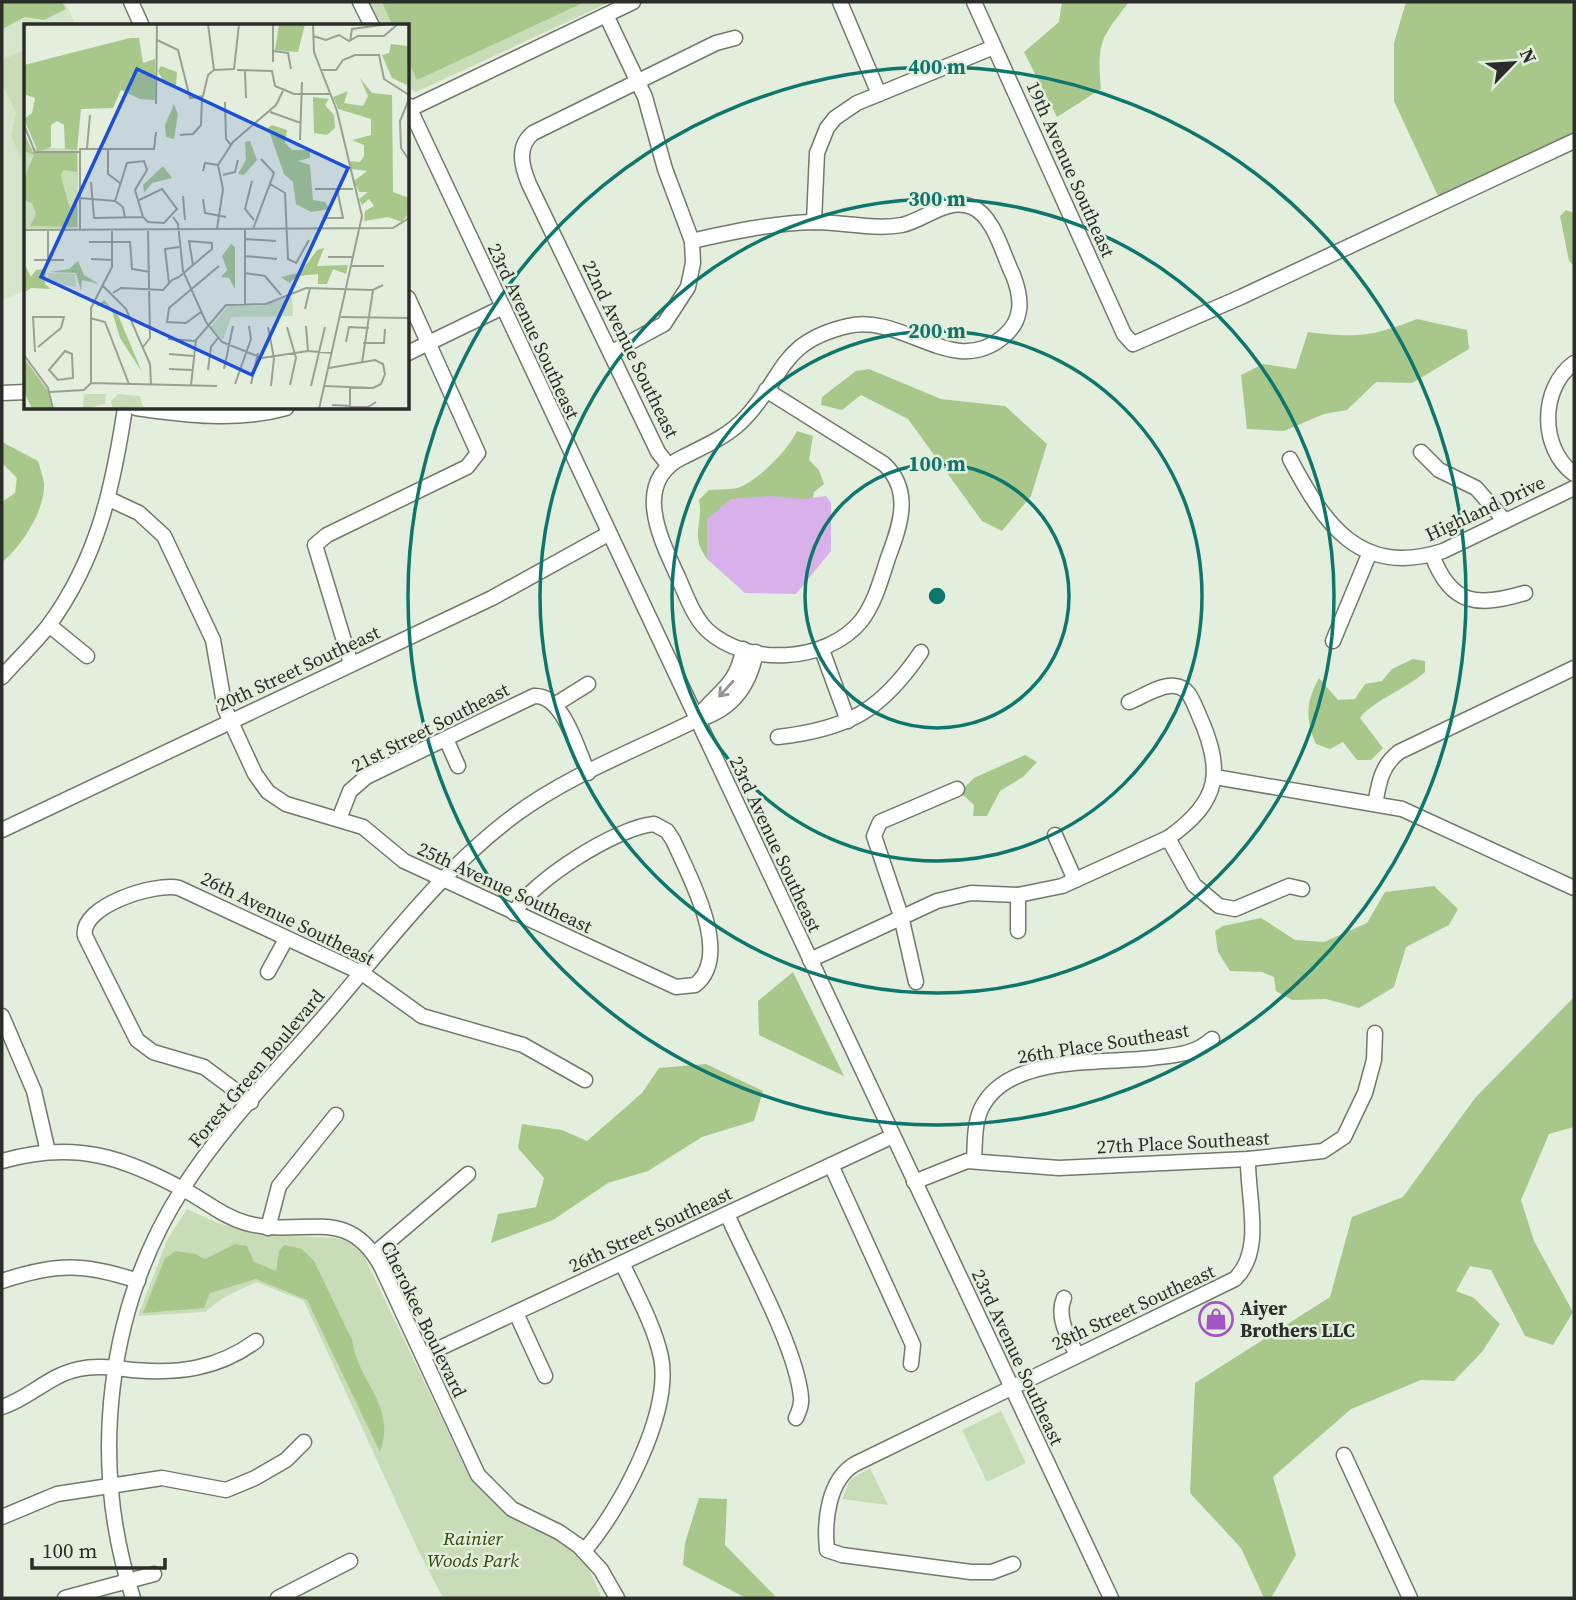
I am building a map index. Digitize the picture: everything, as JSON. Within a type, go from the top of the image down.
[{"type":"street","points":[[131,2],[141,24]]},
{"type":"street","points":[[360,2],[371,24]]},
{"type":"street","points":[[410,107],[633,2]]},
{"type":"street","points":[[840,2],[880,94]]},
{"type":"street","name":"19th Avenue Southeast","points":[[974,2],[1129,342],[1138,344],[1574,141]]},
{"type":"street","points":[[606,15],[650,113],[665,169],[692,241],[692,274],[675,309],[658,328],[612,352]]},
{"type":"street","points":[[638,82],[716,43],[735,38]]},
{"type":"street","points":[[814,222],[817,153],[827,128],[848,108],[994,47]]},
{"type":"street","name":"22nd Avenue Southeast","points":[[638,82],[533,133],[524,145],[521,165],[659,452],[669,466],[653,498],[655,526],[701,623],[719,640],[750,651],[800,653],[822,650]]},
{"type":"street","name":"23rd Avenue Southeast","points":[[410,109],[501,308],[1111,1598]]},
{"type":"street","points":[[669,466],[729,433],[766,390],[776,373],[802,345],[847,326],[884,326],[941,348],[967,352],[999,340],[1013,328],[1017,319],[1019,290],[989,224],[972,207],[955,204],[900,225],[814,222],[778,225],[692,241]]},
{"type":"street","points":[[351,664],[314,545],[327,535],[467,467],[477,457],[476,443],[410,302]]},
{"type":"street","points":[[410,352],[501,308]]},
{"type":"street","points":[[1574,363],[1552,389],[1548,409],[1549,429],[1556,450],[1574,474]]},
{"type":"street","points":[[766,390],[879,459],[890,470],[902,497],[901,515],[876,591],[859,623],[822,650],[848,721]]},
{"type":"street","points":[[2,393],[24,392]]},
{"type":"street","points":[[2,677],[49,625],[92,547],[109,499],[125,410]]},
{"type":"street","points":[[155,410],[220,417],[278,410]]},
{"type":"street","points":[[1421,452],[1440,470],[1476,488],[1505,520]]},
{"type":"street","name":"Highland Drive","points":[[1290,459],[1328,524],[1343,538],[1370,552],[1410,558],[1432,555],[1574,488]]},
{"type":"street","name":"25th Avenue Southeast","points":[[109,499],[139,513],[164,536],[213,640],[222,699],[256,774],[268,792],[286,804],[363,827],[396,856],[514,913],[676,987],[687,988],[702,980],[707,970],[708,919],[673,840],[662,826],[654,824],[639,827],[579,857],[533,889],[514,913]]},
{"type":"street","name":"20th Street Southeast","points":[[2,830],[492,598],[608,534]]},
{"type":"street","points":[[1333,641],[1370,552]]},
{"type":"street","points":[[1432,555],[1446,584],[1461,596],[1488,602],[1525,593]]},
{"type":"street","points":[[49,625],[87,656]]},
{"type":"street","name":"Forest Green Boulevard","points":[[133,1598],[127,1580],[110,1487],[109,1430],[115,1368],[138,1281],[182,1189],[251,1101],[443,879],[516,814],[545,794],[696,720],[715,715],[738,696],[753,668],[750,651]]},
{"type":"street","points":[[778,737],[802,734],[848,721],[871,709],[893,691],[921,652]]},
{"type":"street","points":[[1375,804],[1380,776],[1388,762],[1399,752],[1574,668]]},
{"type":"street","points":[[588,684],[556,704],[588,773]]},
{"type":"street","points":[[810,961],[901,916],[961,895],[1018,895],[1075,880],[1168,838],[1199,812],[1215,777],[1213,748],[1190,695],[1181,687],[1171,685],[1129,702]]},
{"type":"street","name":"21st Street Southeast","points":[[339,819],[350,791],[360,781],[534,696],[545,697],[556,704]]},
{"type":"street","points":[[446,739],[458,766]]},
{"type":"street","points":[[1215,777],[1402,809],[1574,888]]},
{"type":"street","points":[[916,982],[901,916],[875,844],[875,830],[880,822],[957,789]]},
{"type":"street","points":[[1055,835],[1075,880]]},
{"type":"street","points":[[1168,838],[1194,885],[1219,906],[1235,909],[1290,886],[1302,889]]},
{"type":"street","name":"26th Avenue Southeast","points":[[251,1101],[204,1067],[153,1052],[137,1040],[85,936],[85,923],[89,916],[114,902],[155,887],[174,887],[362,973],[422,1016],[523,1045],[585,1080]]},
{"type":"street","points":[[1018,895],[1018,932]]},
{"type":"street","points":[[268,972],[286,939]]},
{"type":"street","points":[[2,1016],[34,1091],[48,1152]]},
{"type":"street","name":"27th Place Southeast","points":[[914,1182],[954,1164],[974,1161],[1034,1168],[1248,1159],[1323,1151],[1341,1142],[1372,1074],[1375,1033]]},
{"type":"street","name":"26th Place Southeast","points":[[974,1161],[981,1110],[993,1092],[1018,1073],[1191,1053],[1212,1040]]},
{"type":"street","points":[[268,1228],[279,1186],[336,1115]]},
{"type":"street","name":"26th Street Southeast","points":[[423,1356],[892,1136]]},
{"type":"street","name":"Cherokee Boulevard","points":[[2,1161],[48,1152],[74,1151],[110,1157],[182,1189],[224,1215],[268,1228],[334,1227],[350,1231],[374,1254],[469,1458],[484,1483],[512,1509],[559,1532],[584,1551],[601,1570],[617,1598]]},
{"type":"street","name":"28th Street Southeast","points":[[1013,1564],[992,1572],[971,1572],[842,1555],[827,1550],[833,1488],[842,1473],[855,1464],[994,1397],[1011,1386],[1229,1283],[1241,1273],[1249,1261],[1251,1249],[1248,1159]]},
{"type":"street","points":[[831,1165],[913,1345],[911,1364]]},
{"type":"street","points":[[374,1254],[468,1174]]},
{"type":"street","points":[[727,1214],[778,1327],[796,1375],[801,1401],[796,1418]]},
{"type":"street","points":[[584,1551],[608,1522],[655,1425],[662,1396],[663,1367],[659,1348],[622,1263]]},
{"type":"street","points":[[2,1281],[34,1270],[69,1266],[104,1270],[138,1281]]},
{"type":"street","points":[[1064,1298],[1060,1306],[1062,1320],[1077,1355]]},
{"type":"street","points":[[516,1313],[545,1376]]},
{"type":"street","points":[[2,1407],[67,1372],[93,1367],[166,1372],[195,1369],[225,1361],[256,1341]]},
{"type":"street","points":[[2,1517],[57,1494],[169,1478],[226,1490],[255,1478],[286,1460],[304,1442]]},
{"type":"street","points":[[1344,1455],[1406,1597]]},
{"type":"street","points":[[278,1598],[350,1562]]},
{"type":"street","points":[[65,1598],[154,1574]]},
{"type":"shaded area","points":[[31,2],[65,2],[75,24],[24,24],[24,291],[2,301],[2,16]]},
{"type":"shaded area","points":[[769,496],[803,499],[826,496],[831,503],[831,551],[796,594],[745,593],[707,559],[707,519],[731,499]]},
{"type":"green space","points":[[2,2],[62,2],[66,9],[44,20],[25,17],[2,29]]},
{"type":"green space","points":[[367,2],[610,2],[416,92],[410,89],[410,24],[377,24]]},
{"type":"green space","points":[[382,2],[585,2],[417,80],[410,64],[410,24],[392,24]]},
{"type":"green space","points":[[1062,2],[1129,2],[1106,33],[1100,51],[1101,89],[1057,117],[1024,52],[1059,22]]},
{"type":"green space","points":[[1406,2],[1574,2],[1574,132],[1438,196],[1394,101],[1394,43]]},
{"type":"green space","points":[[24,50],[24,165],[11,136],[16,112],[2,84],[2,60]]},
{"type":"green space","points":[[1566,210],[1574,213],[1574,266],[1569,261],[1560,216]]},
{"type":"green space","points":[[1417,319],[1467,330],[1469,349],[1412,383],[1376,382],[1347,410],[1324,414],[1284,431],[1247,429],[1241,375],[1263,364],[1296,369],[1308,332],[1339,335],[1375,333]]},
{"type":"green space","points":[[869,369],[941,399],[1005,406],[1047,444],[1031,496],[1002,531],[982,521],[908,419],[861,395],[842,410],[821,405],[822,397],[856,371]]},
{"type":"green space","points":[[797,431],[813,436],[809,460],[819,470],[824,484],[814,492],[813,498],[707,519],[707,559],[698,536],[699,500],[709,490],[737,488],[754,479],[779,456]]},
{"type":"green space","points":[[2,442],[38,461],[44,494],[31,527],[2,562],[2,502],[15,493],[17,478],[2,463]]},
{"type":"green space","points":[[1413,659],[1425,661],[1425,672],[1373,706],[1360,718],[1383,748],[1371,760],[1357,760],[1343,742],[1330,749],[1316,744],[1308,710],[1311,694],[1319,678],[1338,700],[1355,699],[1365,684],[1382,681],[1392,669]]},
{"type":"green space","points":[[1025,755],[1037,762],[1023,777],[1000,791],[987,816],[973,816],[974,805],[960,792],[974,778]]},
{"type":"green space","points":[[1434,886],[1458,909],[1449,925],[1406,947],[1394,987],[1359,1008],[1326,999],[1292,1000],[1276,991],[1274,977],[1262,972],[1230,971],[1218,952],[1215,931],[1223,926],[1261,918],[1295,940],[1324,942],[1367,923],[1385,892]]},
{"type":"green space","points":[[793,972],[844,1076],[759,1035],[758,1001]]},
{"type":"green space","points":[[1574,997],[1574,1127],[1549,1134],[1521,1200],[1534,1241],[1573,1312],[1553,1345],[1525,1336],[1491,1270],[1470,1266],[1456,1291],[1474,1298],[1500,1324],[1482,1352],[1454,1381],[1421,1380],[1351,1409],[1273,1477],[1296,1555],[1271,1598],[1264,1598],[1241,1548],[1190,1493],[1195,1383],[1330,1297],[1352,1217],[1403,1197],[1475,1098]]},
{"type":"green space","points":[[706,1064],[763,1091],[754,1121],[702,1137],[648,1171],[608,1183],[553,1220],[491,1243],[498,1214],[536,1207],[544,1178],[518,1148],[522,1124],[562,1130],[587,1141],[642,1093],[659,1068]]},
{"type":"green space","name":"Rainier Woods Park","points":[[187,1209],[218,1223],[254,1234],[335,1238],[345,1240],[362,1252],[471,1480],[501,1509],[566,1543],[588,1567],[602,1598],[443,1598],[419,1552],[304,1301],[256,1282],[223,1298],[205,1312],[138,1316],[167,1240]]},
{"type":"green space","points":[[235,1244],[247,1246],[254,1262],[276,1271],[279,1251],[284,1245],[302,1249],[314,1261],[380,1407],[384,1435],[380,1452],[307,1300],[256,1279],[210,1293],[204,1308],[143,1313],[165,1258],[176,1251],[195,1254],[205,1259]]},
{"type":"green space","points":[[1001,1411],[1026,1463],[987,1482],[962,1430]]},
{"type":"green space","points":[[870,1468],[888,1505],[842,1499],[850,1480]]},
{"type":"green space","points":[[699,1498],[727,1499],[725,1545],[777,1598],[746,1598],[683,1565],[685,1543]]},
{"type":"place","name":"Aiyer Brothers LLC","points":[[1216,1319]]}]
